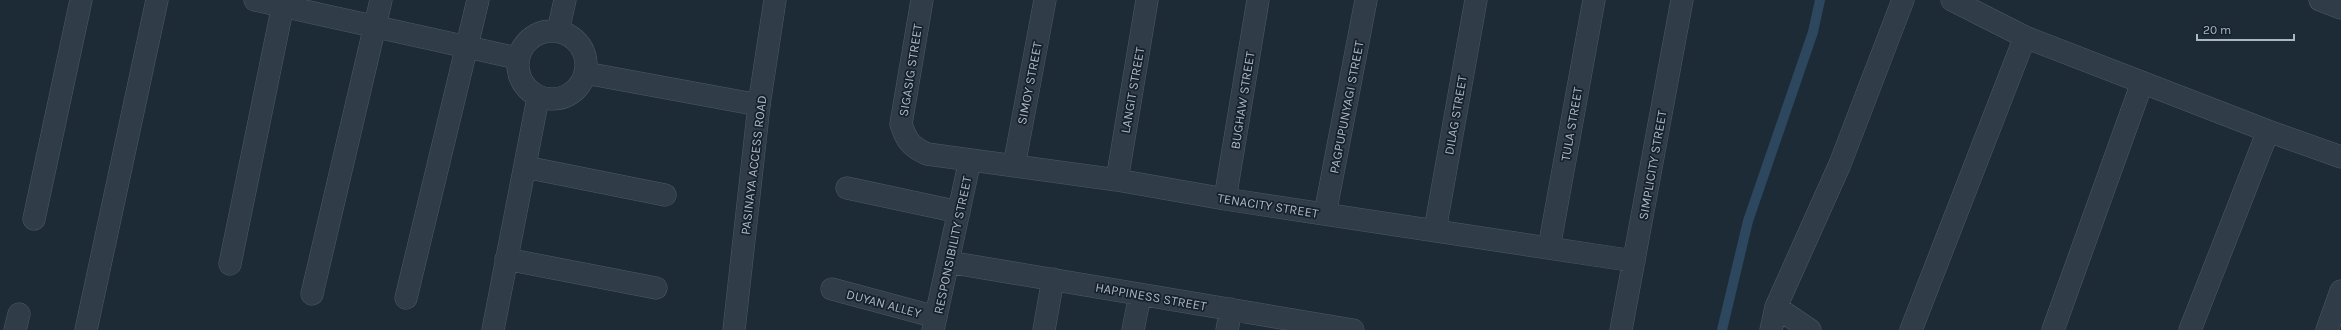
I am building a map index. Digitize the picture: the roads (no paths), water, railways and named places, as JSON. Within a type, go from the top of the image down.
[{"type":"street","points":[[34,219],[80,0]]},
{"type":"street","points":[[86,330],[157,0]]},
{"type":"street","points":[[255,0],[283,3],[374,27],[517,58]]},
{"type":"street","points":[[312,294],[381,0]]},
{"type":"street","points":[[406,298],[478,0]]},
{"type":"street","points":[[558,31],[565,0]]},
{"type":"street","name":"PASINAYA ACCESS ROAD","points":[[734,330],[759,105],[775,0]]},
{"type":"street","name":"SIGASIG STREET","points":[[906,140],[901,124],[902,112],[922,0]]},
{"type":"street","name":"SIMOY STREET","points":[[1014,166],[1045,0]]},
{"type":"street","name":"LANGIT STREET","points":[[1117,180],[1147,0]]},
{"type":"street","name":"BUGHAW STREET","points":[[1225,199],[1258,0]]},
{"type":"street","name":"PAGPUPUNYAGI STREET","points":[[1325,214],[1366,0]]},
{"type":"street","name":"DILAG STREET","points":[[1435,230],[1476,0]]},
{"type":"street","name":"TULA STREET","points":[[1549,248],[1594,0]]},
{"type":"street","name":"SIMPLICITY STREET","points":[[1621,330],[1682,0]]},
{"type":"street","points":[[1771,330],[1776,308],[1840,164],[1903,0]]},
{"type":"street","points":[[1952,0],[2025,37],[2268,131],[2341,157]]},
{"type":"street","points":[[2320,0],[2341,8]]},
{"type":"street","points":[[230,264],[283,3]]},
{"type":"street","points":[[547,30],[558,31],[568,34],[583,51],[586,62],[585,73],[582,83],[565,97],[554,100],[538,98],[522,84],[518,71],[517,58],[521,48],[532,37],[547,30]]},
{"type":"street","points":[[1911,330],[2025,37]]},
{"type":"street","points":[[585,73],[759,105]]},
{"type":"street","points":[[2053,330],[2142,83]]},
{"type":"street","points":[[494,330],[506,259],[538,98]]},
{"type":"street","points":[[2190,330],[2268,131]]},
{"type":"street","name":"TENACITY STREET","points":[[906,140],[915,149],[927,154],[1117,180],[1225,199],[1634,261]]},
{"type":"street","name":"RESPONSIBILITY STREET","points":[[935,323],[970,160]]},
{"type":"street","points":[[525,167],[665,195]]},
{"type":"street","points":[[846,188],[959,212]]},
{"type":"street","points":[[506,259],[656,288]]},
{"type":"street","name":"HAPPINESS STREET","points":[[948,262],[1140,295],[1229,320],[1353,330]]},
{"type":"street","points":[[1044,330],[1053,279]]},
{"type":"street","name":"DUYAN ALLEY","points":[[832,289],[935,323]]},
{"type":"street","points":[[2327,330],[2341,291]]},
{"type":"street","points":[[1133,330],[1140,295]]},
{"type":"street","points":[[1776,308],[1810,330]]},
{"type":"waterway","points":[[1722,330],[1748,221],[1813,32],[1820,0]]}]
